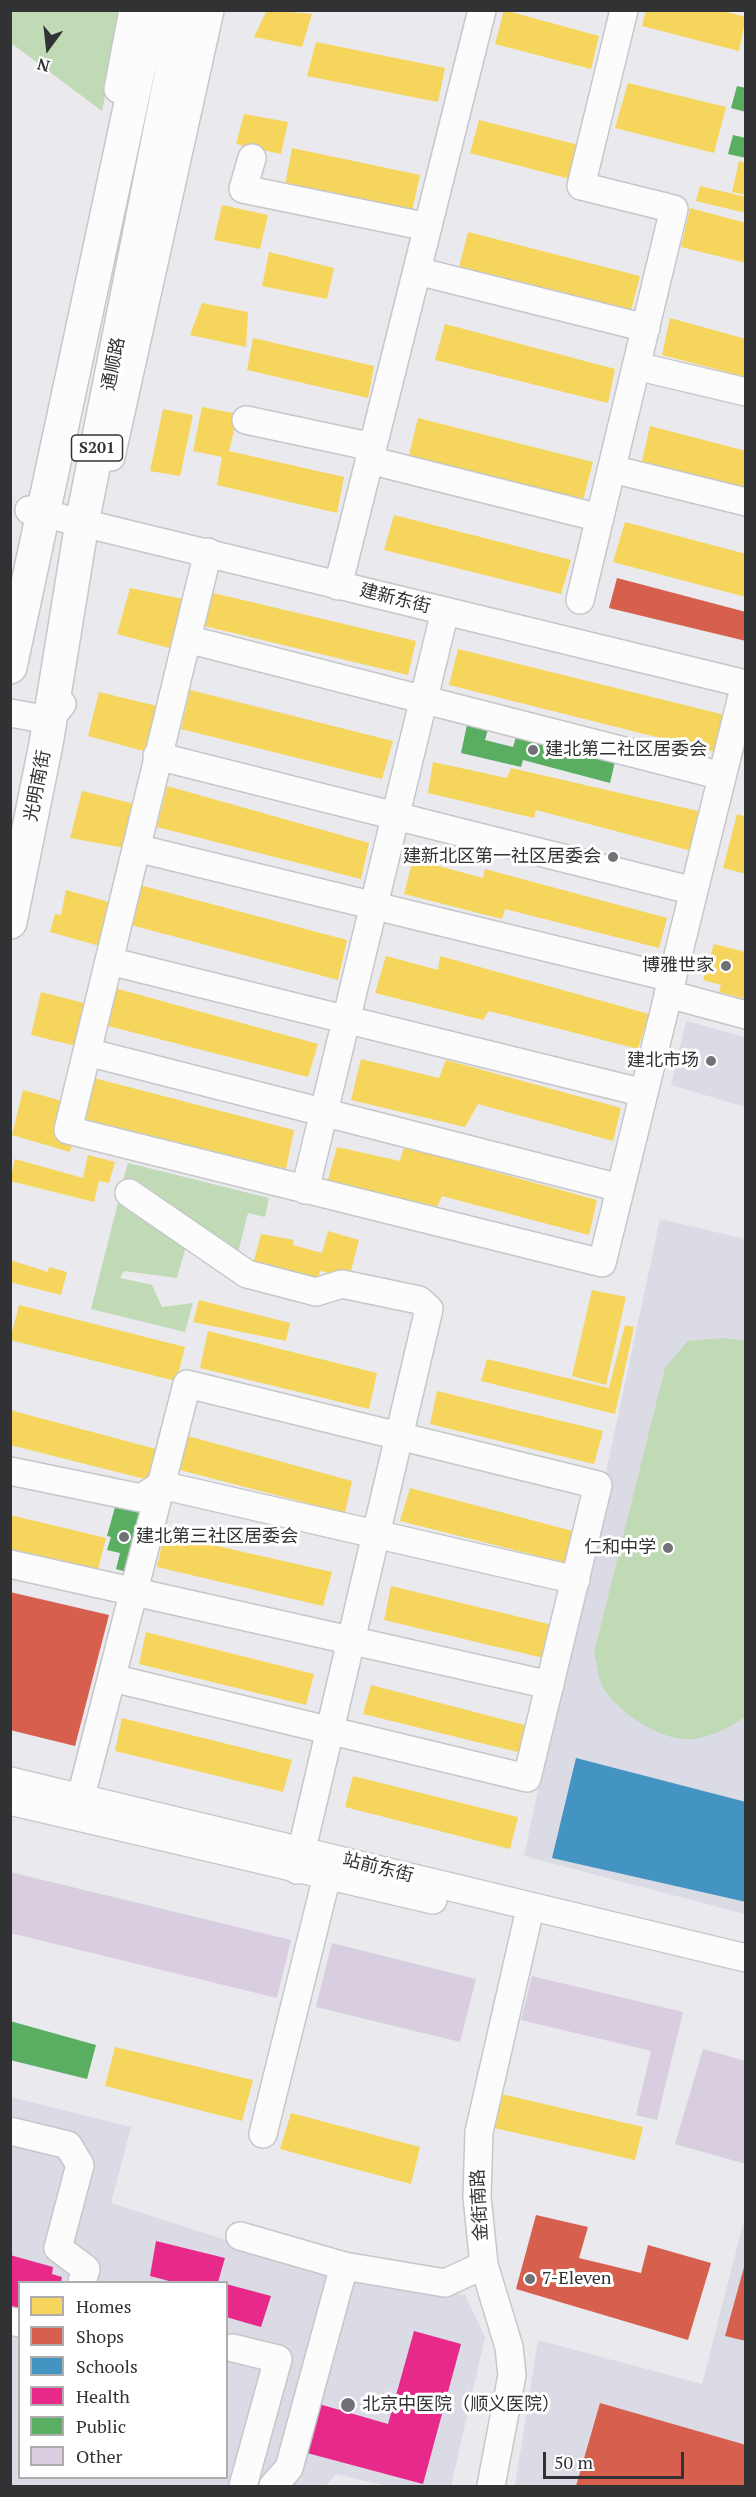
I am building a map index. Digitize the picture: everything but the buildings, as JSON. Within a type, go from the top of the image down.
[{"type":"main road","name":"通顺路","points":[[10,667],[37,512],[113,192],[151,10]]},
{"type":"main road","name":"通顺路","points":[[55,708],[147,196],[184,10]]},
{"type":"main road","name":"光明南街","points":[[10,922],[55,708]]},
{"type":"street","points":[[10,596],[37,512],[133,10]]},
{"type":"street","points":[[89,525],[210,10]]},
{"type":"street","points":[[338,585],[482,10]]},
{"type":"street","points":[[580,600],[674,209],[581,186],[624,10]]},
{"type":"street","points":[[252,158],[243,189],[428,227]]},
{"type":"street","points":[[417,271],[646,328]]},
{"type":"street","points":[[636,366],[746,392]]},
{"type":"street","points":[[246,420],[600,518]]},
{"type":"street","points":[[612,469],[746,502]]},
{"type":"street","name":"建新东街","points":[[37,512],[745,684]]},
{"type":"street","points":[[208,552],[68,1130],[305,1190],[602,1263],[745,684]]},
{"type":"street","points":[[305,1190],[348,1020],[445,611]]},
{"type":"street","points":[[187,639],[722,776]]},
{"type":"street","points":[[10,694],[55,708]]},
{"type":"street","points":[[10,713],[55,708]]},
{"type":"street","points":[[157,756],[694,891]]},
{"type":"street","points":[[136,848],[374,905],[670,986],[746,1015]]},
{"type":"street","points":[[109,961],[644,1093]]},
{"type":"street","points":[[87,1052],[620,1188]]},
{"type":"street","points":[[129,1193],[247,1274],[316,1292],[342,1284],[419,1300],[429,1309],[299,1859]]},
{"type":"street","points":[[79,1807],[187,1384],[598,1485],[527,1778],[112,1678]]},
{"type":"street","points":[[10,1471],[141,1498],[161,1485],[576,1580]]},
{"type":"street","points":[[10,1564],[550,1685]]},
{"type":"street","name":"站前东街","points":[[10,1781],[79,1807],[299,1859],[746,1958]]},
{"type":"street","name":"站前东街","points":[[10,1801],[79,1807]]},
{"type":"street","name":"站前东街","points":[[299,1859],[327,1876],[746,1974]]},
{"type":"street","points":[[263,2134],[327,1876]]},
{"type":"street","name":"金街南路","points":[[491,2487],[512,2375],[509,2346],[484,2265],[477,2197],[479,2132],[527,1922]]},
{"type":"street","points":[[10,2131],[68,2145],[80,2165],[58,2248],[86,2269],[83,2281]]},
{"type":"street","points":[[240,2236],[344,2266],[445,2283],[484,2265]]},
{"type":"street","points":[[273,2487],[290,2468],[344,2266]]},
{"type":"street","points":[[233,2348],[278,2359],[243,2487]]},
{"type":"shaded area","name":"建北市场","points":[[686,1021],[745,1037],[745,1107],[671,1085]]},
{"type":"shaded area","name":"仁和中学","points":[[660,1219],[745,1239],[745,1914],[524,1856]]},
{"type":"shaded area","name":"北京中医院（顺义医院）","points":[[11,2097],[131,2127],[111,2203],[341,2277],[465,2295],[485,2337],[451,2486],[387,2486],[336,2474],[326,2486],[11,2486]]},
{"type":"shaded area","points":[[745,2216],[745,2486],[515,2486],[538,2340],[702,2384]]},
{"type":"green space","points":[[10,11],[122,11],[102,111],[11,43]]},
{"type":"green space","points":[[128,1163],[269,1198],[265,1217],[248,1213],[238,1253],[199,1236],[123,1180]]},
{"type":"green space","points":[[120,1195],[186,1246],[177,1278],[124,1271],[120,1278],[152,1285],[162,1307],[193,1303],[185,1332],[91,1309]]},
{"type":"green space","points":[[724,1338],[745,1341],[745,1717],[708,1736],[682,1739],[657,1732],[621,1708],[602,1685],[594,1653],[665,1368],[688,1341]]},
{"type":"place","name":"建北第二社区居委会","points":[[533,750]]},
{"type":"place","name":"建新北区第一社区居委会","points":[[613,857]]},
{"type":"place","name":"博雅世家","points":[[726,966]]},
{"type":"place","name":"建北市场","points":[[711,1061]]},
{"type":"place","name":"建北第三社区居委会","points":[[124,1537]]},
{"type":"place","name":"仁和中学","points":[[668,1548]]},
{"type":"place","name":"7-Eleven","points":[[530,2279]]},
{"type":"place","name":"北京中医院（顺义医院）","points":[[348,2405]]}]
